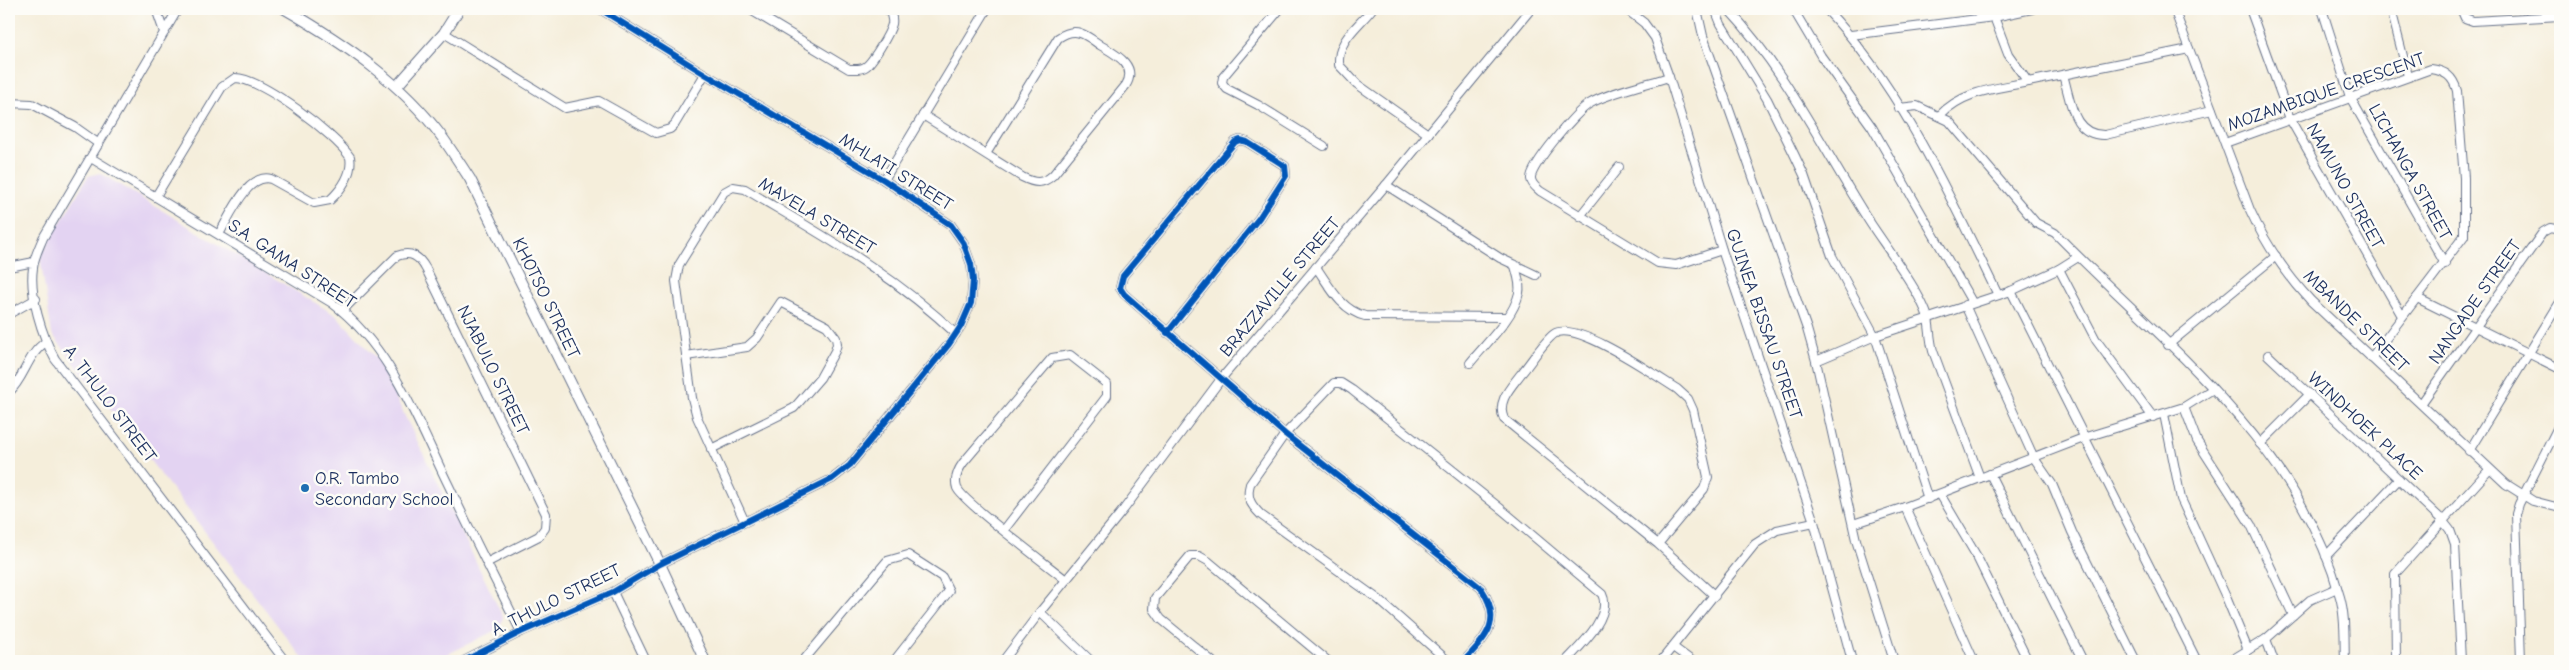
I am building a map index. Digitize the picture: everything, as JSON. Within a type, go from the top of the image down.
[{"type":"street","points":[[156,9],[164,32]]},
{"type":"street","name":"A. THULO STREET","points":[[178,9],[48,230],[34,262],[32,272],[36,299],[46,342],[55,359],[286,661]]},
{"type":"street","name":"KHOTSO STREET","points":[[285,9],[358,55],[397,86],[442,137],[470,179],[660,564],[704,661]]},
{"type":"street","points":[[397,86],[444,33],[459,9]]},
{"type":"street","name":"MHLATI STREET","points":[[600,9],[705,74],[884,180],[948,222],[963,242],[971,264],[973,280],[971,303],[956,334],[840,474],[744,520],[660,564]]},
{"type":"street","points":[[750,9],[849,69],[869,64],[876,54],[892,25],[892,16],[888,9]]},
{"type":"street","points":[[884,180],[987,9]]},
{"type":"street","points":[[1280,9],[1223,77],[1222,83],[1227,89],[1324,146]]},
{"type":"street","points":[[1372,9],[1343,43],[1339,51],[1339,65],[1349,77],[1428,134]]},
{"type":"street","name":"BRAZZAVILLE STREET","points":[[1003,661],[1040,612],[1124,509],[1222,379],[1386,185],[1531,9]]},
{"type":"street","name":"GUINEA BISSAU STREET","points":[[1626,9],[1644,23],[1655,38],[1669,77],[1722,250],[1814,522],[1852,661]]},
{"type":"street","points":[[1697,9],[1703,36],[1816,361],[1853,524],[1894,661]]},
{"type":"street","points":[[1715,9],[1721,24],[1767,99],[1794,154],[1804,175],[1832,256],[1875,336],[1928,499]]},
{"type":"street","points":[[1728,9],[1745,27],[1786,81],[1862,211],[1915,292],[1928,318],[1928,332],[1933,351],[1980,478]]},
{"type":"street","points":[[1793,9],[1821,56],[1872,127],[1968,304],[2034,458],[2052,484],[2072,532],[2136,661]]},
{"type":"street","points":[[1826,9],[1851,35],[1889,86],[1899,108],[1938,171],[1998,295]]},
{"type":"street","points":[[1991,9],[2008,54],[2028,82]]},
{"type":"street","points":[[1851,35],[1994,17],[2032,9]]},
{"type":"street","name":"MBANDE STREET","points":[[2174,9],[2250,210],[2276,256],[2311,301],[2489,470],[2523,496],[2560,508]]},
{"type":"street","name":"NAMUNO STREET","points":[[2250,9],[2290,119],[2402,316]]},
{"type":"street","name":"LICHANGA STREET","points":[[2322,9],[2350,97],[2444,264]]},
{"type":"street","points":[[2391,9],[2408,76]]},
{"type":"street","points":[[2461,9],[2465,18],[2473,20],[2560,16]]},
{"type":"street","points":[[2522,9],[2522,18]]},
{"type":"street","points":[[444,33],[560,106],[569,109],[599,101],[656,132],[670,129],[675,124],[705,74]]},
{"type":"street","points":[[923,115],[986,154],[1030,180],[1038,182],[1047,181],[1126,85],[1130,74],[1126,63],[1081,33],[1064,34],[1058,38],[986,154]]},
{"type":"street","points":[[1940,114],[1955,101],[1972,93],[2189,49]]},
{"type":"street","name":"MOZAMBIQUE CRESCENT","points":[[2225,143],[2431,69],[2445,72],[2454,81],[2457,90],[2465,232],[2444,264],[2371,358]]},
{"type":"street","points":[[2063,75],[2076,119],[2080,126],[2089,134],[2105,135],[2212,110]]},
{"type":"street","points":[[1669,77],[1589,104],[1578,112],[1535,167],[1531,179],[1534,186],[1580,216],[1666,266],[1676,265],[1722,250]]},
{"type":"street","points":[[156,196],[222,87],[235,78],[252,81],[313,120],[350,157],[352,164],[347,179],[330,200],[314,203],[271,179],[264,178],[250,185],[219,234]]},
{"type":"street","points":[[9,103],[32,104],[75,127],[99,144]]},
{"type":"street","points":[[1899,108],[1912,105],[1940,114],[1957,129],[2036,223],[2055,233],[2212,389],[2260,444],[2299,498],[2326,556],[2342,610],[2346,661]]},
{"type":"street","points":[[1167,333],[1259,218],[1286,176],[1285,166],[1247,142],[1240,140],[1235,142],[1120,282],[1120,288],[1124,294],[1167,333],[1285,434],[1481,588],[1490,605],[1492,623],[1490,631],[1464,661]]},
{"type":"street","name":"S.A. GAMA STREET","points":[[91,158],[342,310],[374,344],[388,363],[521,632]]},
{"type":"street","points":[[1580,216],[1619,167]]},
{"type":"street","points":[[1386,185],[1515,266],[1536,275]]},
{"type":"street","name":"MAYELA STREET","points":[[744,520],[694,407],[676,281],[679,265],[719,197],[734,187],[745,189],[890,278],[956,334]]},
{"type":"street","name":"NANGADE STREET","points":[[2420,404],[2543,232],[2550,228],[2560,230]]},
{"type":"street","name":"NJABULO STREET","points":[[342,310],[397,256],[406,253],[415,256],[426,269],[546,514],[545,528],[539,536],[488,562]]},
{"type":"street","points":[[2168,345],[2276,256]]},
{"type":"street","points":[[1816,361],[1875,336],[2011,291],[2058,269],[2078,257]]},
{"type":"street","points":[[9,267],[34,262]]},
{"type":"street","points":[[1470,363],[1507,317],[1519,293],[1515,266]]},
{"type":"street","points":[[1316,267],[1344,306],[1352,312],[1365,316],[1507,317]]},
{"type":"street","points":[[2058,269],[2096,340],[2153,417]]},
{"type":"street","points":[[2011,291],[2197,661]]},
{"type":"street","points":[[2417,298],[2560,369]]},
{"type":"street","points":[[9,314],[36,299]]},
{"type":"street","points":[[686,356],[747,347],[757,338],[775,307],[781,302],[827,326],[832,331],[837,344],[820,378],[798,405],[711,449]]},
{"type":"street","points":[[2469,451],[2530,354],[2560,302]]},
{"type":"street","points":[[1658,544],[1707,483],[1708,468],[1688,398],[1677,388],[1587,336],[1567,330],[1554,334],[1506,392],[1502,411],[1504,419],[1658,544],[1715,596]]},
{"type":"street","points":[[9,392],[22,376],[34,353],[46,342]]},
{"type":"street","name":"WINDHOEK PLACE","points":[[2268,354],[2442,520],[2450,530],[2455,544],[2461,661]]},
{"type":"street","points":[[1004,530],[1106,396],[1107,384],[1070,355],[1052,358],[963,463],[958,473],[957,485],[960,493],[1004,530],[1066,580]]},
{"type":"street","points":[[1448,661],[1378,599],[1261,515],[1250,503],[1248,490],[1250,484],[1285,434],[1328,387],[1334,383],[1341,383],[1501,509],[1604,598],[1605,609],[1602,616],[1566,661]]},
{"type":"street","points":[[1853,524],[1928,499],[2086,437],[2184,407],[2212,389]]},
{"type":"street","points":[[2260,444],[2310,394]]},
{"type":"street","points":[[2184,407],[2197,441],[2251,525],[2293,615]]},
{"type":"street","points":[[2164,414],[2182,504],[2226,597],[2248,650]]},
{"type":"street","points":[[2521,661],[2515,521],[2517,508],[2560,423]]},
{"type":"street","points":[[2396,661],[2395,574],[2489,470]]},
{"type":"street","points":[[1990,474],[2083,661]]},
{"type":"street","points":[[2326,556],[2399,479]]},
{"type":"street","points":[[1940,494],[1976,555],[2028,661]]},
{"type":"street","points":[[1905,507],[1974,661]]},
{"type":"street","points":[[1661,661],[1715,596],[1749,551],[1763,537],[1778,530],[1814,522]]},
{"type":"street","points":[[803,661],[887,561],[908,555],[942,577],[949,591],[894,661]]},
{"type":"street","points":[[1212,661],[1161,619],[1154,609],[1154,598],[1190,556],[1199,556],[1208,562],[1328,661]]},
{"type":"street","name":"A. THULO STREET","points":[[464,661],[521,632],[613,592],[660,564]]},
{"type":"street","points":[[2230,661],[2266,639],[2318,596],[2337,588]]},
{"type":"street","points":[[613,592],[646,661]]},
{"type":"street","points":[[1040,612],[1091,661]]},
{"type":"street","points":[[2266,639],[2274,661]]},
{"type":"street","points":[[1673,647],[1692,661]]},
{"type":"shaded area","name":"O.R. Tambo Secondary School","points":[[100,173],[337,316],[377,359],[503,617],[500,628],[434,661],[305,661],[52,334],[40,257],[88,176]]},
{"type":"cycle path","points":[[464,661],[521,632],[613,592],[660,564],[832,479],[850,465],[949,344],[961,326],[971,303],[973,280],[971,264],[963,242],[951,225],[884,180],[705,74],[600,9]]},
{"type":"cycle path","points":[[1167,333],[1259,218],[1286,176],[1285,166],[1247,142],[1240,140],[1235,142],[1123,276],[1120,288],[1124,294],[1285,434],[1481,588],[1491,610],[1489,628],[1479,644],[1464,661]]},
{"type":"place","name":"O.R. Tambo Secondary School","points":[[305,488]]}]
